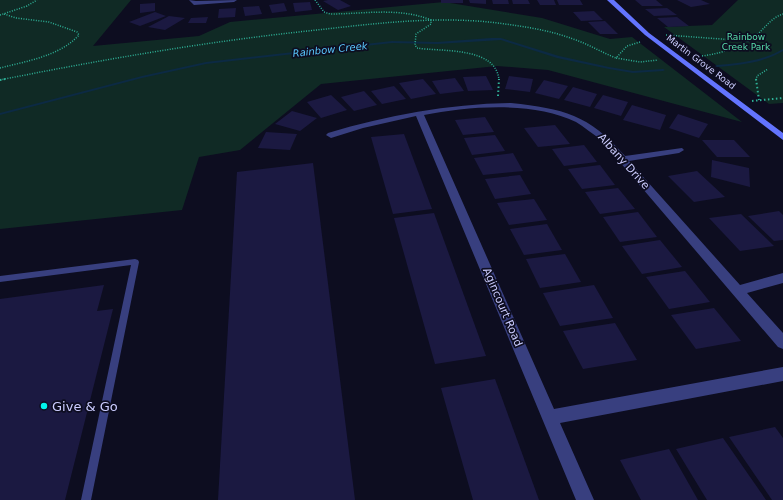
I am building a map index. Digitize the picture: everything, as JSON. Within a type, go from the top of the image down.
[{"type":"street","points":[[192,0],[194,3],[234,0]]},
{"type":"street","name":"Martin Grove Road","points":[[610,0],[647,34],[783,137]]},
{"type":"street","name":"Albany Drive","points":[[331,135],[359,126],[419,113],[486,105],[530,107],[569,116],[589,125],[600,134],[783,344]]},
{"type":"street","name":"Agincourt Road","points":[[419,113],[586,500]]},
{"type":"street","points":[[623,160],[679,150]]},
{"type":"street","points":[[738,291],[783,278]]},
{"type":"street","points":[[550,417],[783,374]]},
{"type":"lane","points":[[0,279],[135,262],[86,500]]},
{"type":"path","points":[[0,15],[27,6],[37,0]]},
{"type":"path","points":[[315,0],[324,12],[330,14],[395,10],[412,12],[431,20]]},
{"type":"path","points":[[0,68],[58,50],[76,40],[79,35],[77,32],[49,22],[16,18],[4,14]]},
{"type":"path","points":[[702,56],[732,51],[749,41],[778,16],[783,14]]},
{"type":"path","points":[[431,20],[431,24],[418,32],[414,38],[415,45],[420,49],[465,53],[489,62],[494,66],[499,75],[498,97]]},
{"type":"path","points":[[0,80],[82,64],[235,39],[431,20],[478,20],[549,33],[578,41],[616,58],[640,62],[658,60]]},
{"type":"path","points":[[664,35],[749,41]]},
{"type":"path","points":[[616,58],[627,46],[644,41]]},
{"type":"path","points":[[759,100],[756,81],[757,76],[768,69]]},
{"type":"path","points":[[752,101],[783,98]]},
{"type":"green space","points":[[0,0],[131,0],[93,46],[199,36],[230,22],[444,2],[542,18],[610,39],[632,37],[742,122],[548,70],[497,66],[321,84],[240,150],[199,157],[182,210],[0,229]]},
{"type":"green space","name":"Rainbow Creek Park","points":[[738,0],[783,0],[783,103],[769,104],[664,27],[712,25]]},
{"type":"building","points":[[340,0],[351,6],[338,10],[323,1]]},
{"type":"building","points":[[441,0],[463,0],[463,3],[441,3]]},
{"type":"building","points":[[469,0],[486,0],[486,4],[470,3]]},
{"type":"building","points":[[492,0],[508,0],[509,4],[493,4]]},
{"type":"building","points":[[512,0],[528,0],[530,4],[513,4]]},
{"type":"building","points":[[537,0],[554,0],[556,5],[540,5]]},
{"type":"building","points":[[557,0],[580,0],[583,5],[559,5]]},
{"type":"building","points":[[635,0],[656,0],[663,6],[642,6]]},
{"type":"building","points":[[677,0],[701,0],[710,4],[691,7]]},
{"type":"building","points":[[310,2],[312,10],[295,12],[293,3]]},
{"type":"building","points":[[155,3],[155,11],[140,13],[140,4]]},
{"type":"building","points":[[284,3],[287,11],[272,13],[269,5]]},
{"type":"building","points":[[259,6],[262,14],[245,16],[243,7]]},
{"type":"building","points":[[236,8],[235,17],[218,18],[219,9]]},
{"type":"building","points":[[667,8],[677,15],[654,16],[645,9]]},
{"type":"building","points":[[594,11],[603,20],[581,21],[573,12]]},
{"type":"building","points":[[155,12],[166,16],[140,26],[129,22]]},
{"type":"building","points":[[169,16],[185,18],[165,30],[148,27]]},
{"type":"building","points":[[208,17],[206,23],[188,23],[191,18]]},
{"type":"building","points":[[677,17],[689,26],[668,27],[657,18]]},
{"type":"building","points":[[605,21],[618,34],[600,34],[588,22]]},
{"type":"building","points":[[486,76],[493,90],[468,91],[463,77]]},
{"type":"building","points":[[509,76],[533,79],[530,92],[505,89]]},
{"type":"building","points":[[455,78],[464,91],[440,94],[432,81]]},
{"type":"building","points":[[423,79],[436,94],[411,99],[399,83]]},
{"type":"building","points":[[544,80],[568,86],[559,99],[535,93]]},
{"type":"building","points":[[394,86],[406,99],[382,104],[371,91]]},
{"type":"building","points":[[573,87],[597,94],[590,107],[564,100]]},
{"type":"building","points":[[364,91],[377,105],[354,111],[341,97]]},
{"type":"building","points":[[331,95],[347,110],[321,118],[307,102]]},
{"type":"building","points":[[603,95],[628,102],[621,116],[594,108]]},
{"type":"building","points":[[632,105],[666,115],[660,130],[623,120]]},
{"type":"building","points":[[292,111],[317,118],[300,131],[275,124]]},
{"type":"building","points":[[678,114],[708,124],[699,138],[669,128]]},
{"type":"building","points":[[485,117],[494,132],[463,135],[455,120]]},
{"type":"building","points":[[555,125],[570,144],[538,147],[524,128]]},
{"type":"building","points":[[266,132],[297,134],[290,150],[258,148]]},
{"type":"building","points":[[404,134],[432,209],[393,214],[371,137]]},
{"type":"building","points":[[495,135],[505,151],[472,155],[464,138]]},
{"type":"building","points":[[702,140],[734,140],[750,157],[717,157]]},
{"type":"building","points":[[584,145],[597,162],[564,166],[552,149]]},
{"type":"building","points":[[513,153],[523,171],[483,175],[474,158]]},
{"type":"building","points":[[712,160],[749,168],[750,187],[711,177]]},
{"type":"building","points":[[313,163],[355,500],[218,500],[237,172]]},
{"type":"building","points":[[600,165],[615,185],[582,189],[568,169]]},
{"type":"building","points":[[697,171],[725,197],[694,202],[668,176]]},
{"type":"building","points":[[520,175],[531,194],[495,199],[485,179]]},
{"type":"building","points":[[618,188],[635,209],[600,214],[585,192]]},
{"type":"building","points":[[534,199],[547,220],[509,225],[497,203]]},
{"type":"building","points":[[779,211],[783,215],[783,240],[774,241],[748,216]]},
{"type":"building","points":[[638,212],[657,237],[620,242],[603,217]]},
{"type":"building","points":[[434,213],[486,356],[435,364],[394,218]]},
{"type":"building","points":[[741,214],[774,246],[740,251],[709,218]]},
{"type":"building","points":[[547,224],[562,250],[524,255],[510,229]]},
{"type":"building","points":[[660,240],[682,267],[642,274],[622,246]]},
{"type":"building","points":[[565,254],[581,282],[540,288],[526,259]]},
{"type":"building","points":[[685,271],[710,302],[669,309],[646,277]]},
{"type":"building","name":"Give & Go","points":[[104,285],[97,311],[113,309],[65,500],[0,500],[0,299]]},
{"type":"building","points":[[594,285],[613,318],[560,326],[543,293]]},
{"type":"building","points":[[714,308],[741,341],[696,349],[671,315]]},
{"type":"building","points":[[615,323],[637,360],[583,369],[563,331]]},
{"type":"building","points":[[495,379],[539,500],[473,500],[441,388]]},
{"type":"building","points":[[775,427],[783,438],[783,500],[772,500],[729,437]]},
{"type":"building","points":[[723,438],[766,500],[707,500],[676,449]]},
{"type":"building","points":[[669,449],[698,500],[641,500],[620,460]]},
{"type":"waterway","name":"Rainbow Creek","points":[[0,114],[142,77],[206,63],[392,42],[437,43],[501,39],[558,57],[609,68],[633,72],[663,70]]},
{"type":"waterway","name":"Rainbow Creek","points":[[717,66],[760,60],[783,50]]},
{"type":"place","name":"Give & Go","points":[[44,406]]}]
